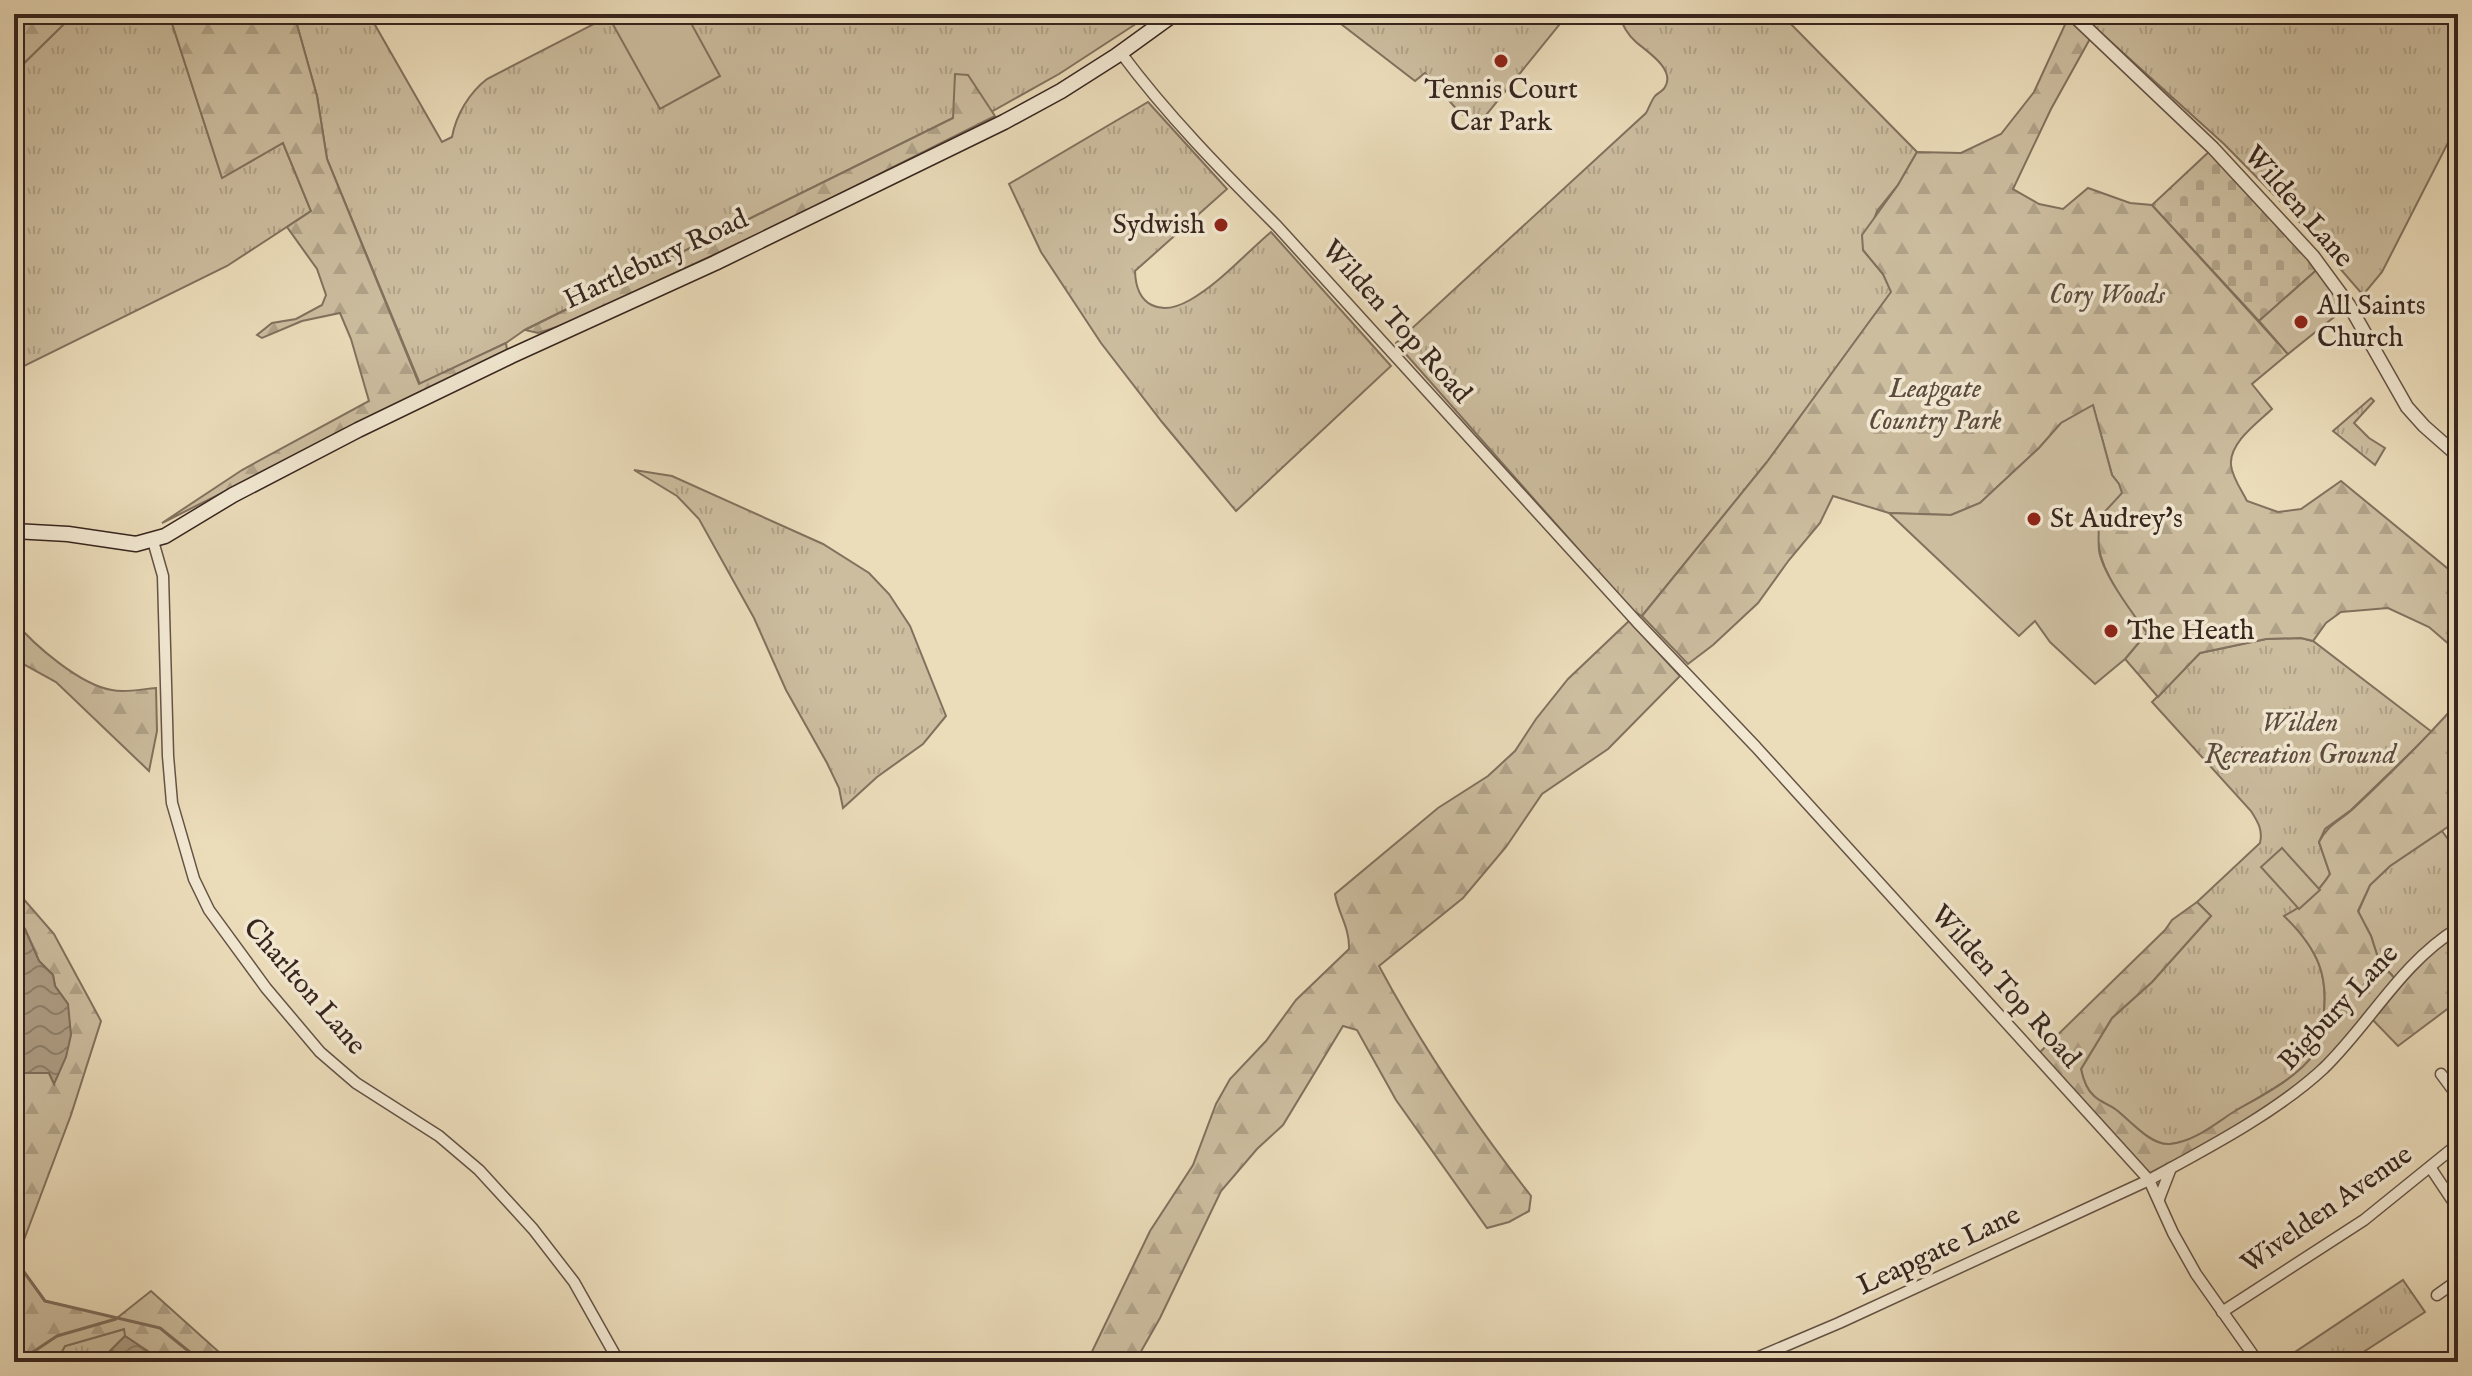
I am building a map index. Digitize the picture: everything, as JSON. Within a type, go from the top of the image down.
[{"type":"main road","name":"Hartlebury Road","points":[[153,541],[358,430],[767,238],[1004,122],[1121,53],[1174,14]]},
{"type":"main road","points":[[14,531],[68,534],[136,544],[153,541]]},
{"type":"street","name":"Wilden Lane","points":[[2072,14],[2213,148],[2313,256],[2349,305],[2399,397],[2424,426],[2458,456]]},
{"type":"street","name":"Wilden Top Road","points":[[1121,53],[1139,78],[1220,170],[1277,226],[2149,1180],[2196,1274],[2258,1362]]},
{"type":"street","name":"Charlton Lane","points":[[153,541],[163,576],[172,803],[194,879],[209,910],[266,988],[320,1052],[356,1083],[449,1145],[479,1170],[533,1229],[574,1282],[619,1362]]},
{"type":"street","name":"Bigbury Lane","points":[[2149,1180],[2257,1117],[2313,1077],[2358,1031],[2409,967],[2458,928]]},
{"type":"street","points":[[2441,1074],[2458,1097]]},
{"type":"street","name":"Wivelden Avenue","points":[[2222,1312],[2364,1220],[2458,1144]]},
{"type":"street","points":[[2430,1167],[2458,1209]]},
{"type":"street","points":[[2159,1199],[2171,1168]]},
{"type":"street","name":"Leapgate Lane","points":[[1747,1362],[1839,1323],[2149,1180]]},
{"type":"street","points":[[2437,1295],[2458,1280]]},
{"type":"green space","points":[[14,14],[79,14],[66,22],[14,73]]},
{"type":"green space","points":[[79,14],[169,14],[222,177],[283,143],[311,211],[227,266],[14,371],[14,73],[66,22]]},
{"type":"green space","points":[[169,14],[294,14],[317,96],[327,159],[419,384],[506,343],[507,350],[162,523],[242,470],[369,401],[340,313],[302,321],[262,338],[257,335],[272,323],[296,319],[322,305],[326,295],[317,269],[287,227],[311,211],[283,143],[222,178]]},
{"type":"green space","points":[[294,14],[366,14],[371,18],[442,142],[452,137],[464,105],[487,79],[596,23],[604,17],[602,14],[1151,14],[1059,74],[982,117],[953,118],[420,384],[327,159],[317,96]]},
{"type":"green space","points":[[624,14],[686,14],[720,76],[660,109],[611,21]]},
{"type":"green space","points":[[1328,14],[1568,14],[1478,125],[1459,112],[1425,73],[1415,81]]},
{"type":"green space","points":[[1619,14],[1781,14],[1917,152],[1898,185],[1877,211],[1863,250],[1883,274],[1892,291],[1767,462],[1642,616],[1632,610],[1396,343],[1646,113],[1655,96],[1664,88],[1667,74],[1663,67],[1630,36]]},
{"type":"green space","points":[[2080,14],[2458,14],[2458,123],[2382,272],[2363,295],[2289,210],[2224,144]]},
{"type":"green space","points":[[2068,18],[2091,37],[2051,109],[2013,189],[2039,204],[2063,209],[2088,188],[2130,203],[2152,205],[2288,354],[2252,384],[2272,409],[2234,449],[2233,474],[2247,501],[2278,512],[2301,509],[2341,481],[2458,577],[2458,652],[2429,627],[2388,608],[2341,612],[2326,623],[2313,641],[2301,638],[2266,639],[2200,653],[2158,697],[2125,659],[2147,633],[2110,578],[2098,546],[2097,531],[2101,516],[2119,484],[2112,475],[2093,406],[2061,423],[1980,503],[1951,515],[1889,513],[1833,496],[1820,523],[1758,603],[1688,664],[1642,616],[1767,462],[1891,292],[1883,274],[1863,250],[1862,235],[1917,152],[1961,153],[2001,134],[2034,92]]},
{"type":"green space","points":[[955,74],[968,75],[995,116],[800,214],[569,323],[538,333],[525,330],[953,118]]},
{"type":"green space","points":[[1148,102],[1227,189],[1135,271],[1136,283],[1145,300],[1160,308],[1169,308],[1190,300],[1222,277],[1271,232],[1391,366],[1236,511],[1101,343],[1041,252],[1009,184]]},
{"type":"green space","points":[[2213,148],[2321,266],[2259,321],[2152,205]]},
{"type":"green space","points":[[2321,266],[2349,305],[2288,354],[2259,321]]},
{"type":"green space","points":[[2371,398],[2374,401],[2354,423],[2385,448],[2375,465],[2333,431]]},
{"type":"green space","points":[[2093,405],[2112,475],[2122,493],[2099,518],[2101,559],[2126,604],[2147,633],[2125,659],[2095,684],[2050,642],[2035,621],[2019,636],[1889,513],[1951,515],[1980,503],[2061,423]]},
{"type":"green space","points":[[634,470],[672,476],[823,544],[869,573],[889,594],[910,626],[946,716],[923,744],[877,777],[843,808],[839,788],[827,763],[786,690],[754,618],[699,519],[677,496]]},
{"type":"green space","points":[[14,621],[45,652],[99,687],[117,691],[156,688],[157,731],[149,771],[56,682],[14,659]]},
{"type":"green space","points":[[1629,621],[1680,676],[1608,749],[1542,794],[1506,847],[1463,898],[1379,966],[1450,1084],[1531,1196],[1529,1211],[1509,1222],[1487,1228],[1396,1100],[1357,1030],[1343,1026],[1283,1125],[1257,1149],[1221,1191],[1160,1318],[1135,1362],[1087,1362],[1150,1231],[1193,1165],[1216,1104],[1230,1079],[1266,1041],[1296,1000],[1349,949],[1348,934],[1335,894],[1438,808],[1488,776],[1515,751],[1568,679]]},
{"type":"green space","name":"Wilden Recreation Ground","points":[[2301,638],[2313,641],[2432,732],[2351,810],[2325,829],[2319,842],[2330,874],[2310,898],[2285,916],[2314,953],[2323,979],[2324,1008],[2320,1040],[2314,1054],[2290,1078],[2207,1130],[2180,1142],[2155,1141],[2094,1096],[2085,1084],[2081,1069],[2112,1018],[2152,982],[2211,916],[2197,902],[2260,843],[2261,834],[2251,811],[2152,702],[2200,653],[2266,639]]},
{"type":"green space","points":[[2458,702],[2458,820],[2390,866],[2370,885],[2358,911],[2379,961],[2397,981],[2458,928],[2458,1001],[2398,1046],[2370,1017],[2289,1096],[2149,1180],[2039,1053],[2172,920],[2197,902],[2211,916],[2152,982],[2112,1018],[2081,1069],[2087,1087],[2096,1098],[2115,1109],[2148,1137],[2170,1144],[2188,1140],[2204,1131],[2298,1071],[2317,1047],[2325,992],[2313,952],[2284,916],[2310,898],[2330,874],[2319,842],[2326,831],[2394,770]]},
{"type":"green space","points":[[2442,831],[2458,853],[2458,928],[2397,981],[2379,961],[2371,936],[2358,912],[2370,885],[2390,866]]},
{"type":"green space","points":[[2282,848],[2320,890],[2299,909],[2261,867]]},
{"type":"green space","points":[[14,888],[54,934],[101,1021],[71,1115],[16,1261],[45,1301],[117,1318],[151,1291],[230,1362],[164,1362],[125,1336],[124,1329],[65,1346],[56,1362],[14,1362],[14,1073],[49,1073],[54,1083],[68,1004],[55,986],[53,975],[39,961],[14,913]]},
{"type":"green space","points":[[2403,1280],[2425,1312],[2348,1362],[2280,1362]]},
{"type":"green space","points":[[125,1329],[125,1336],[99,1362],[56,1362],[65,1346]]},
{"type":"water","points":[[14,913],[39,961],[53,975],[55,986],[68,1004],[71,1035],[66,1057],[54,1084],[49,1073],[14,1073]]},
{"type":"water","points":[[125,1336],[164,1362],[99,1362]]},
{"type":"waterway","points":[[14,1258],[45,1301],[160,1328],[202,1362]]},
{"type":"waterway","points":[[18,1362],[57,1336],[116,1319]]},
{"type":"place","name":"Tennis Court Car Park","points":[[1501,61]]},
{"type":"place","name":"Sydwish","points":[[1221,225]]},
{"type":"place","name":"All Saints Church","points":[[2301,322]]},
{"type":"place","name":"St Audrey's","points":[[2034,519]]},
{"type":"place","name":"The Heath","points":[[2111,631]]},
{"type":"park label","name":"Cory Woods","points":[[2107,295]]},
{"type":"park label","name":"Leapgate Country Park","points":[[1935,405]]}]
